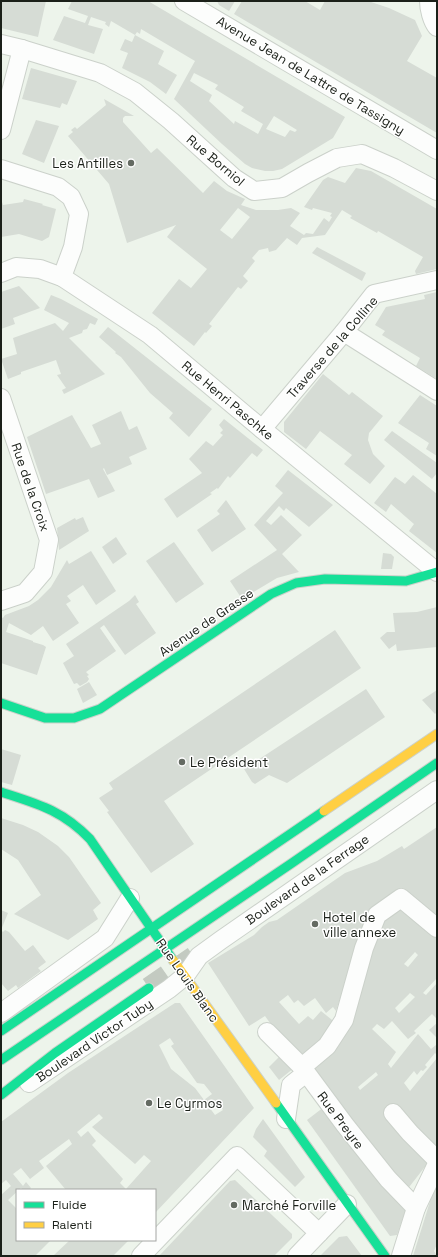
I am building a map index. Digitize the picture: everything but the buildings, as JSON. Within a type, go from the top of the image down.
[{"type":"main road","name":"Avenue de Grasse","points":[[1,703],[45,718],[74,718],[100,709],[271,594],[290,586],[325,578],[406,581],[437,572]]},
{"type":"main road","points":[[1,1031],[437,734]]},
{"type":"main road","points":[[1,1060],[72,1010],[165,949],[437,763]]},
{"type":"main road","name":"Rue Louis Blanc","points":[[1,792],[48,807],[65,816],[82,829],[165,949],[385,1256]]},
{"type":"main road","points":[[1,1095],[20,1078],[79,1034],[149,988]]},
{"type":"street","name":"Avenue Jean de Lattre de Tassigny","points":[[184,1],[437,150]]},
{"type":"street","points":[[429,1],[429,6],[437,27]]},
{"type":"street","name":"Rue Borniol","points":[[1,44],[22,48],[100,73],[135,92],[171,120],[234,178],[254,191],[282,188],[337,158],[362,154],[394,168],[437,191]]},
{"type":"street","points":[[1,130],[22,48]]},
{"type":"street","points":[[1,169],[58,187],[71,197],[79,214],[73,247],[62,277]]},
{"type":"street","name":"Rue Henri Paschke","points":[[1,273],[16,267],[40,268],[62,277],[150,335],[437,572]]},
{"type":"street","name":"Traverse de la Colline","points":[[262,429],[374,294],[437,280]]},
{"type":"street","points":[[344,332],[437,391]]},
{"type":"street","name":"Rue de la Croix","points":[[1,398],[49,540],[43,572],[25,593],[1,601]]},
{"type":"street","name":"Boulevard de la Ferrage","points":[[185,976],[199,956],[437,790]]},
{"type":"street","points":[[1,1013],[105,938],[130,898]]},
{"type":"street","points":[[286,1119],[291,1085],[326,1046],[344,1020],[364,948],[377,915],[401,898],[437,928]]},
{"type":"street","name":"Boulevard Victor Tuby","points":[[1,1100],[32,1082],[163,994],[185,976]]},
{"type":"street","name":"Rue Preyre","points":[[267,1032],[304,1070],[388,1179],[416,1208]]},
{"type":"street","points":[[393,1113],[410,1133],[437,1160]]},
{"type":"street","points":[[156,1240],[237,1156],[319,1233]]},
{"type":"street","points":[[401,1256],[416,1208],[437,1164]]},
{"type":"street","points":[[298,1255],[347,1204]]},
{"type":"street","points":[[141,1256],[155,1241]]},
{"type":"tunnel","points":[[149,988],[194,957]]},
{"type":"traffic: fast","points":[[1,703],[45,718],[74,718],[100,709],[271,594],[296,583],[325,579],[406,581],[437,572]]},
{"type":"traffic: fast","points":[[1,1060],[437,763]]},
{"type":"traffic: fast","points":[[1,792],[49,809],[80,829],[90,839],[173,960]]},
{"type":"traffic: fast","points":[[1,1031],[324,811]]},
{"type":"traffic: fast","points":[[1,1095],[55,1053],[149,988]]},
{"type":"traffic: fast","points":[[276,1103],[385,1256]]},
{"type":"traffic: slow","points":[[324,811],[437,734]]},
{"type":"traffic: slow","points":[[173,960],[276,1103]]},
{"type":"place","name":"Les Antilles","points":[[131,163]]},
{"type":"place","name":"Le Président","points":[[182,762]]},
{"type":"place","name":"Hotel de ville annexe","points":[[315,924]]},
{"type":"place","name":"Le Cyrmos","points":[[149,1103]]},
{"type":"place","name":"Marché Forville","points":[[234,1205]]}]
